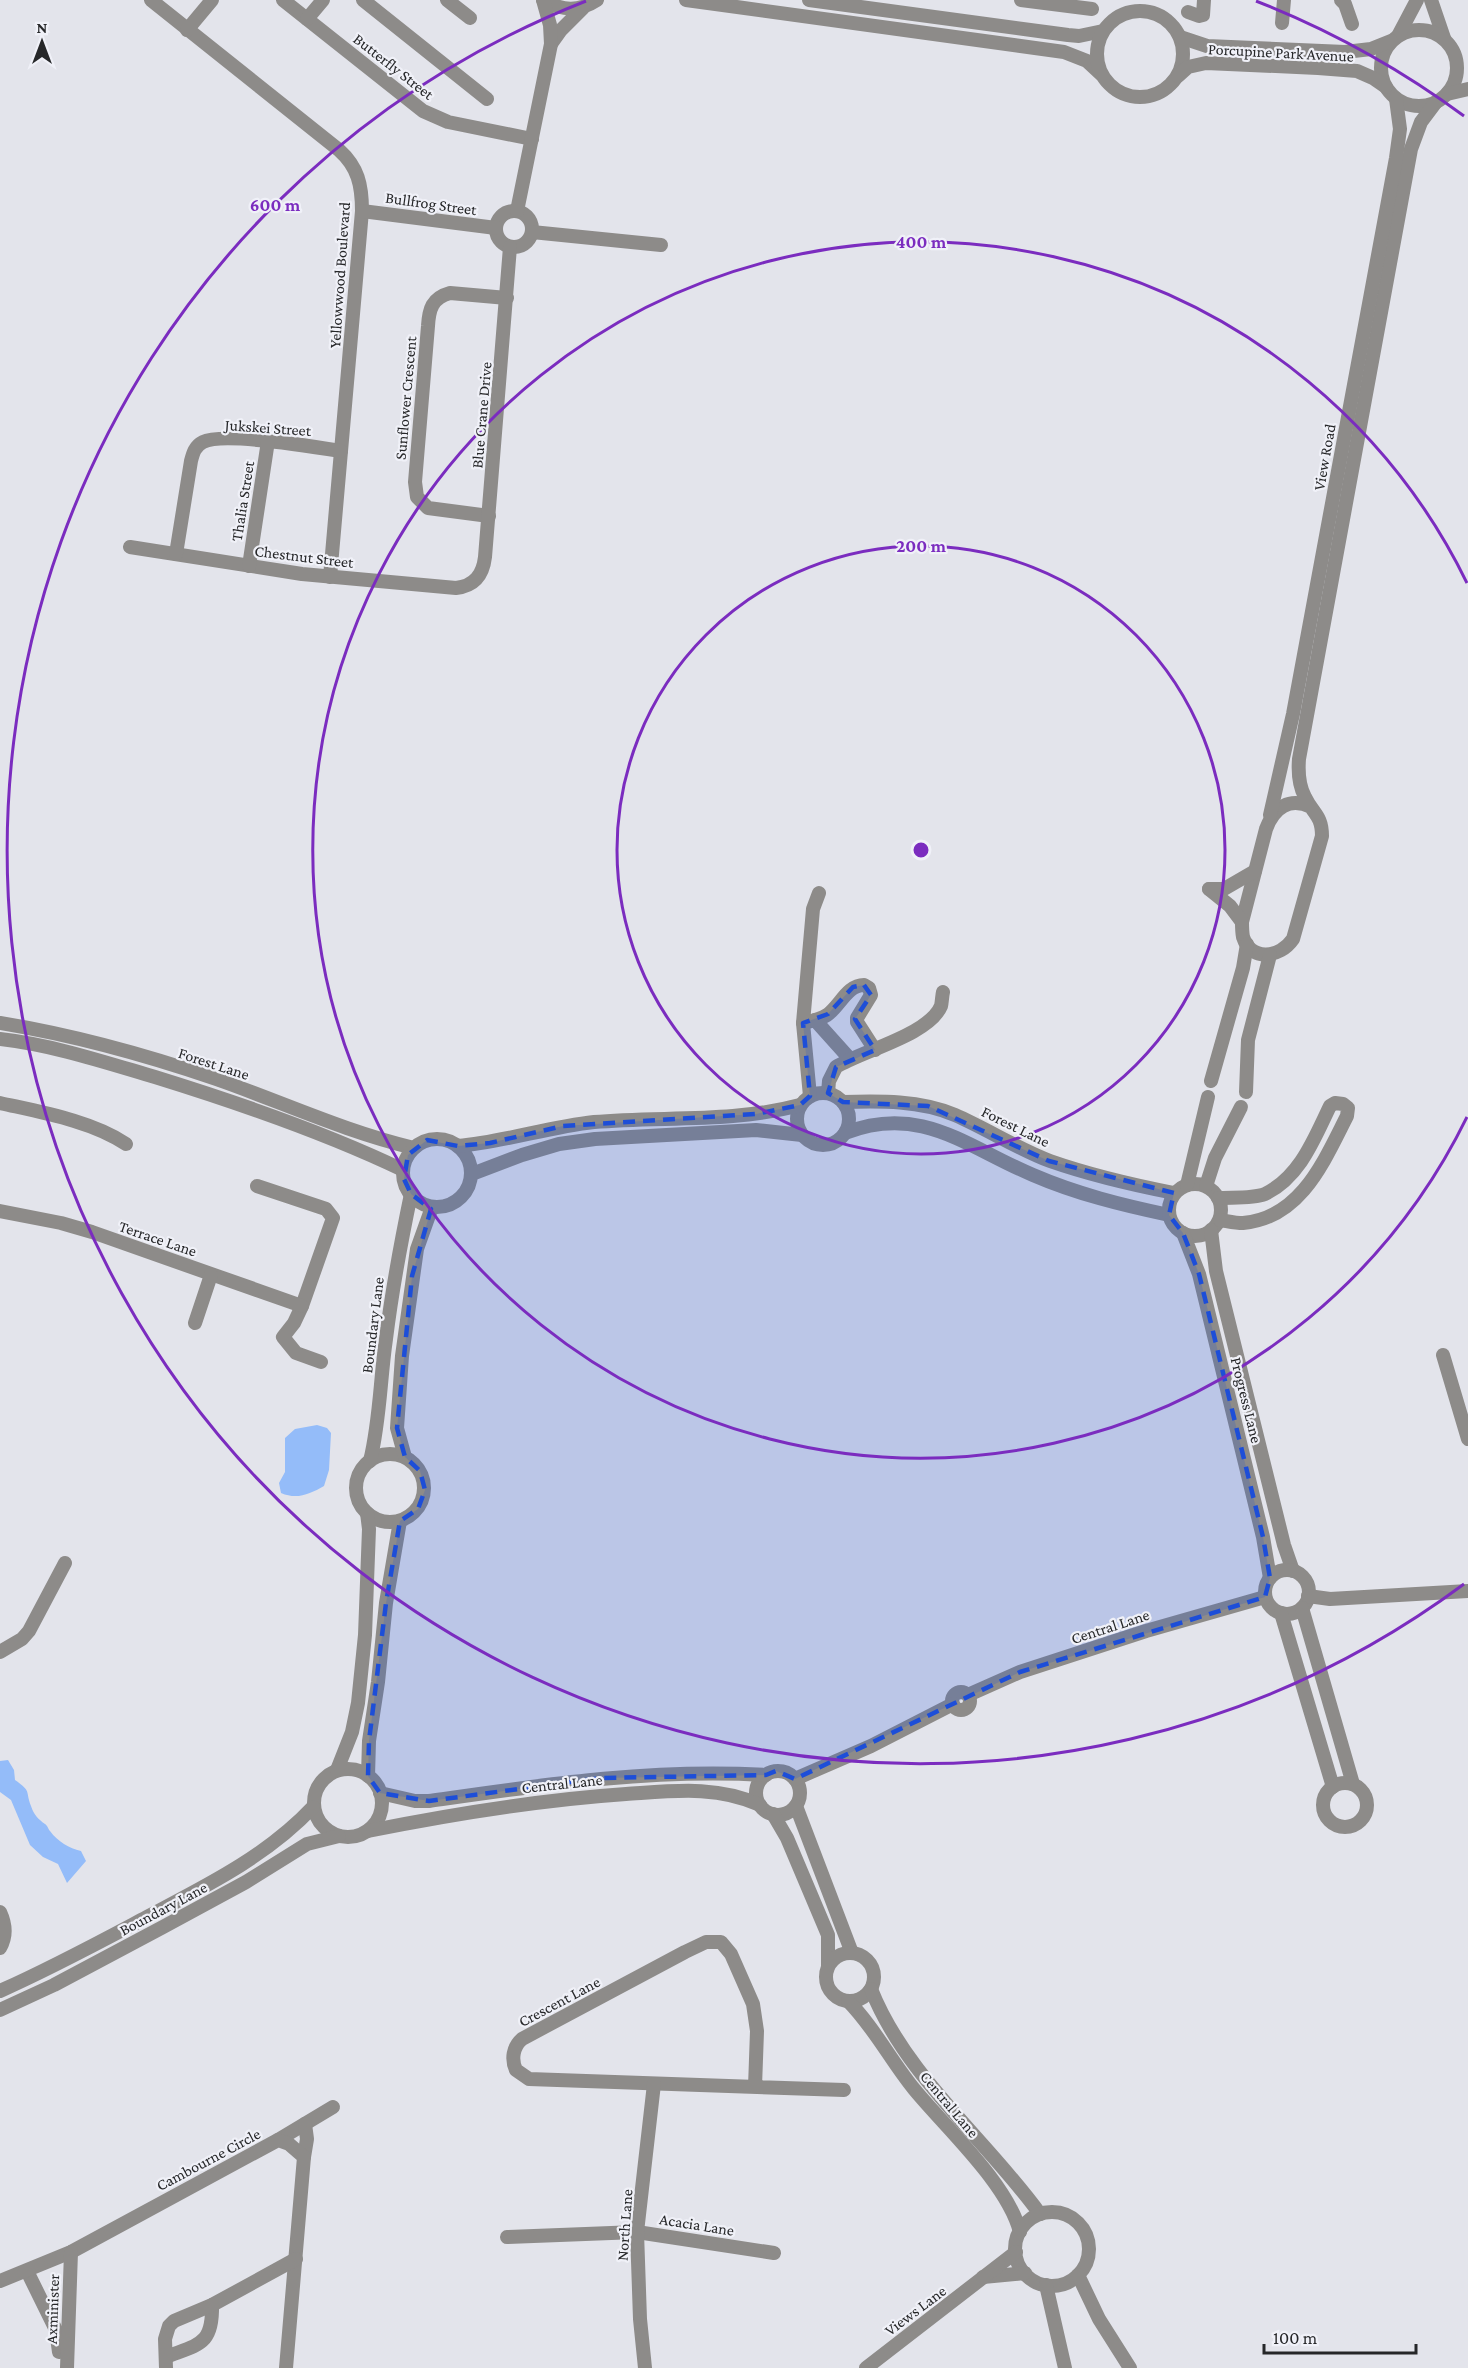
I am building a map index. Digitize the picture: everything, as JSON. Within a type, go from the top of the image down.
[{"type":"street","name":"Yellowwood Boulevard","points":[[151,0],[347,158],[359,177],[362,211],[330,577]]},
{"type":"street","points":[[187,30],[212,0]]},
{"type":"street","name":"Butterfly Street","points":[[283,0],[430,115],[448,122],[532,139]]},
{"type":"street","points":[[307,19],[322,0]]},
{"type":"street","points":[[363,0],[487,99]]},
{"type":"street","points":[[447,0],[470,18]]},
{"type":"street","points":[[543,0],[562,9],[583,8]]},
{"type":"street","points":[[517,211],[551,44],[550,25],[543,0]]},
{"type":"street","points":[[551,44],[567,22],[583,8],[597,0]]},
{"type":"street","points":[[686,0],[1064,52],[1087,61],[1116,90],[1137,97],[1158,93],[1175,79],[1183,59],[1180,37],[1176,29],[1163,17],[1154,0]]},
{"type":"street","points":[[808,0],[1068,35],[1079,36],[1103,31]]},
{"type":"street","points":[[1029,0],[1092,9]]},
{"type":"street","points":[[1101,74],[1096,52],[1103,31],[1108,24],[1122,14],[1131,0]]},
{"type":"street","points":[[1188,12],[1203,15],[1204,0]]},
{"type":"street","points":[[1282,23],[1284,0]]},
{"type":"street","points":[[1341,0],[1345,4],[1352,24]]},
{"type":"street","points":[[1386,87],[1380,68],[1381,59],[1417,0]]},
{"type":"street","points":[[1431,0],[1435,17],[1457,59],[1458,72],[1454,84],[1442,98]]},
{"type":"street","points":[[1122,14],[1143,10],[1163,17]]},
{"type":"street","name":"Porcupine Park Avenue","points":[[1180,37],[1207,46],[1345,52],[1371,49],[1416,29],[1426,30],[1468,55]]},
{"type":"street","name":"Porcupine Park Avenue","points":[[1175,79],[1188,67],[1206,63],[1349,70],[1365,74],[1386,87],[1396,99]]},
{"type":"street","points":[[1396,99],[1416,106],[1468,89]]},
{"type":"street","name":"View Road","points":[[1247,944],[1243,936],[1242,922],[1269,820],[1293,714],[1377,295],[1411,149],[1421,122],[1442,98]]},
{"type":"street","name":"View Road","points":[[1270,955],[1279,953],[1293,939],[1322,836],[1321,819],[1311,807],[1300,781],[1299,759],[1377,295],[1399,141],[1400,129],[1396,99]]},
{"type":"street","name":"Bullfrog Street","points":[[362,211],[496,228]]},
{"type":"street","points":[[517,211],[527,216],[532,232],[525,244],[510,247],[498,238],[496,228],[503,215],[517,211]]},
{"type":"street","points":[[532,232],[661,245]]},
{"type":"street","name":"Blue Crane Drive","points":[[474,582],[484,566],[510,247]]},
{"type":"street","name":"Sunflower Crescent","points":[[489,516],[428,508],[417,497],[415,482],[426,348],[429,313],[436,299],[450,293],[507,298]]},
{"type":"street","name":"Jukskei Street","points":[[176,554],[191,460],[196,447],[201,443],[212,440],[268,441],[341,451]]},
{"type":"street","name":"Thalia Street","points":[[249,566],[268,441]]},
{"type":"street","name":"Chestnut Street","points":[[130,547],[330,577],[456,588],[474,582]]},
{"type":"street","points":[[1269,820],[1280,807],[1287,803],[1302,803],[1311,807]]},
{"type":"street","points":[[1242,922],[1230,906],[1209,889],[1224,889],[1255,870]]},
{"type":"street","points":[[802,1135],[796,1118],[805,1101],[813,909],[819,893]]},
{"type":"street","points":[[1246,1092],[1248,1040],[1270,955],[1255,951],[1247,944]]},
{"type":"street","points":[[1211,1082],[1244,968],[1247,944]]},
{"type":"street","points":[[809,1022],[828,1014],[853,987],[864,985],[869,988],[871,995],[857,1018],[857,1022],[874,1050]]},
{"type":"street","points":[[828,1093],[832,1071],[836,1067],[912,1032],[935,1014],[941,1006],[943,992]]},
{"type":"street","points":[[809,1022],[850,1059]]},
{"type":"street","name":"Forest Lane","points":[[0,1023],[88,1041],[214,1078],[368,1136],[414,1148]]},
{"type":"street","name":"Forest Lane","points":[[0,1039],[69,1052],[194,1089],[334,1140],[403,1170]]},
{"type":"street","points":[[458,1146],[490,1143],[563,1126],[756,1114],[828,1093]]},
{"type":"street","points":[[828,1093],[843,1102],[849,1117],[845,1133]]},
{"type":"street","points":[[1187,1185],[1208,1097]]},
{"type":"street","points":[[0,1102],[112,1134],[126,1143]]},
{"type":"street","name":"Forest Lane","points":[[843,1102],[899,1102],[928,1106],[954,1114],[1049,1161],[1134,1185],[1174,1192]]},
{"type":"street","points":[[1215,1225],[1220,1204],[1213,1191],[1199,1184],[1187,1185],[1174,1192],[1168,1206],[1169,1215],[1176,1228],[1183,1233],[1197,1235],[1215,1225],[1243,1222],[1271,1215],[1295,1200],[1315,1176],[1347,1116],[1348,1108],[1335,1102],[1330,1106],[1311,1146],[1294,1172],[1274,1188],[1263,1195],[1218,1198]]},
{"type":"street","points":[[1206,1186],[1215,1158],[1241,1107]]},
{"type":"street","points":[[472,1173],[559,1144],[595,1139],[756,1130],[802,1135],[816,1144],[824,1145],[867,1124],[922,1126],[940,1131],[1031,1174],[1088,1196],[1169,1215]]},
{"type":"street","points":[[435,1139],[451,1142],[465,1153],[472,1173],[470,1183],[460,1199],[451,1204],[432,1207],[417,1200],[411,1194],[404,1179],[403,1170],[408,1155],[414,1148],[428,1140],[435,1139]]},
{"type":"street","points":[[257,1186],[326,1209],[333,1218],[302,1306],[294,1323],[283,1337],[296,1353],[321,1362]]},
{"type":"street","name":"Boundary Lane","points":[[370,1461],[377,1434],[385,1340],[411,1194]]},
{"type":"street","name":"Boundary Lane","points":[[405,1457],[397,1428],[402,1356],[417,1248],[432,1207]]},
{"type":"street","name":"Terrace Lane","points":[[0,1211],[61,1222],[302,1306]]},
{"type":"street","name":"Progress Lane","points":[[1215,1225],[1216,1271],[1284,1545],[1293,1571]]},
{"type":"street","name":"Progress Lane","points":[[1183,1233],[1199,1274],[1263,1537],[1270,1578]]},
{"type":"street","points":[[195,1323],[211,1275]]},
{"type":"street","points":[[1443,1355],[1468,1439]]},
{"type":"street","points":[[389,1454],[405,1457],[420,1471],[425,1490],[418,1509],[411,1516],[400,1521],[377,1520],[360,1504],[356,1492],[357,1480],[370,1461],[389,1454]]},
{"type":"street","points":[[338,1770],[352,1732],[366,1635],[369,1542],[367,1513]]},
{"type":"street","points":[[368,1776],[369,1741],[400,1521]]},
{"type":"street","points":[[0,1652],[22,1639],[29,1631],[65,1563]]},
{"type":"street","points":[[1353,1784],[1305,1602],[1307,1584],[1299,1574],[1293,1571],[1281,1571],[1266,1583],[1265,1597],[1271,1607],[1281,1613],[1289,1614],[1305,1602],[1468,1591]]},
{"type":"street","name":"Central Lane","points":[[795,1779],[871,1746],[953,1704],[960,1709],[965,1708],[969,1704],[968,1695],[1020,1672],[1146,1631],[1265,1597]]},
{"type":"street","points":[[1281,1613],[1333,1787]]},
{"type":"street","points":[[348,1769],[368,1776],[376,1783],[380,1793],[380,1814],[368,1831],[357,1836],[339,1836],[324,1828],[313,1807],[314,1795],[319,1784],[338,1770],[348,1769]]},
{"type":"street","name":"Central Lane","points":[[380,1793],[415,1801],[429,1801],[602,1778],[707,1774],[766,1775],[783,1771],[795,1779],[800,1792],[796,1806],[852,1953],[870,1963],[874,1976],[871,1989],[879,2012],[905,2051],[953,2111],[1022,2188],[1040,2214]]},
{"type":"street","points":[[760,1805],[756,1791],[758,1784],[766,1775]]},
{"type":"street","points":[[1343,1783],[1353,1784],[1362,1790],[1366,1798],[1367,1809],[1364,1818],[1347,1828],[1338,1827],[1329,1821],[1324,1813],[1323,1803],[1326,1794],[1333,1787],[1343,1783]]},
{"type":"street","name":"Central Lane","points":[[368,1831],[519,1804],[603,1796],[708,1790],[732,1794],[760,1805],[773,1814],[787,1838],[828,1935],[828,1966],[825,1979],[830,1992],[848,2001],[916,2091],[952,2131],[1004,2196],[1016,2217],[1020,2232]]},
{"type":"street","points":[[773,1814],[786,1813],[796,1806]]},
{"type":"street","name":"Boundary Lane","points":[[0,1991],[71,1958],[224,1875],[270,1847],[313,1807]]},
{"type":"street","name":"Boundary Lane","points":[[0,2010],[54,1985],[163,1928],[246,1882],[307,1844],[339,1836]]},
{"type":"street","points":[[0,1912],[5,1931],[0,1948]]},
{"type":"street","name":"Crescent Lane","points":[[755,2087],[757,2031],[753,2004],[731,1954],[721,1942],[714,1941],[698,1945],[522,2039],[513,2053],[516,2070],[529,2079],[654,2084],[844,2090]]},
{"type":"street","points":[[828,1966],[836,1957],[852,1953]]},
{"type":"street","points":[[848,2001],[861,1998],[871,1989]]},
{"type":"street","name":"North Lane","points":[[645,2368],[639,2319],[637,2232],[654,2084]]},
{"type":"street","points":[[278,2140],[333,2107]]},
{"type":"street","points":[[286,2368],[307,2139],[305,2124]]},
{"type":"street","name":"Cambourne Circle","points":[[0,2281],[71,2252],[278,2140],[289,2144],[304,2157]]},
{"type":"street","points":[[1050,2212],[1070,2216],[1084,2229],[1088,2238],[1088,2258],[1078,2275],[1069,2282],[1046,2285],[1031,2279],[1019,2264],[1016,2252],[1020,2232],[1028,2221],[1040,2214],[1050,2212]]},
{"type":"street","name":"Acacia Lane","points":[[507,2237],[637,2232],[774,2253]]},
{"type":"street","name":"Axminister","points":[[67,2368],[71,2252]]},
{"type":"street","name":"Views Lane","points":[[866,2368],[1016,2252]]},
{"type":"street","points":[[212,2305],[212,2325],[207,2336],[166,2363],[165,2339],[168,2326],[174,2321],[212,2305],[296,2259]]},
{"type":"street","name":"Axminister","points":[[27,2271],[56,2330],[60,2368]]},
{"type":"street","points":[[983,2277],[1025,2273]]},
{"type":"street","points":[[1078,2275],[1099,2319],[1130,2368]]},
{"type":"street","points":[[1046,2285],[1065,2368]]},
{"type":"highlighted area","points":[[864,985],[871,995],[855,1019],[875,1050],[836,1067],[828,1093],[843,1102],[928,1106],[1049,1161],[1174,1193],[1169,1215],[1183,1233],[1199,1274],[1263,1537],[1270,1578],[1265,1597],[1020,1672],[795,1779],[776,1771],[766,1775],[601,1778],[429,1801],[380,1793],[368,1776],[369,1741],[386,1603],[400,1521],[418,1509],[425,1490],[420,1471],[405,1457],[397,1428],[412,1276],[431,1209],[411,1194],[404,1179],[408,1155],[427,1140],[458,1146],[490,1143],[563,1126],[756,1114],[800,1105],[810,1096],[803,1023],[828,1014],[853,987]]},
{"type":"water","points":[[317,1425],[327,1428],[331,1433],[329,1470],[324,1486],[303,1495],[292,1496],[281,1493],[279,1483],[285,1472],[285,1438],[295,1429]]},
{"type":"water","points":[[8,1760],[14,1770],[15,1780],[27,1792],[36,1816],[60,1841],[81,1851],[86,1861],[67,1883],[58,1864],[43,1857],[30,1845],[11,1800],[0,1792],[0,1761]]}]
